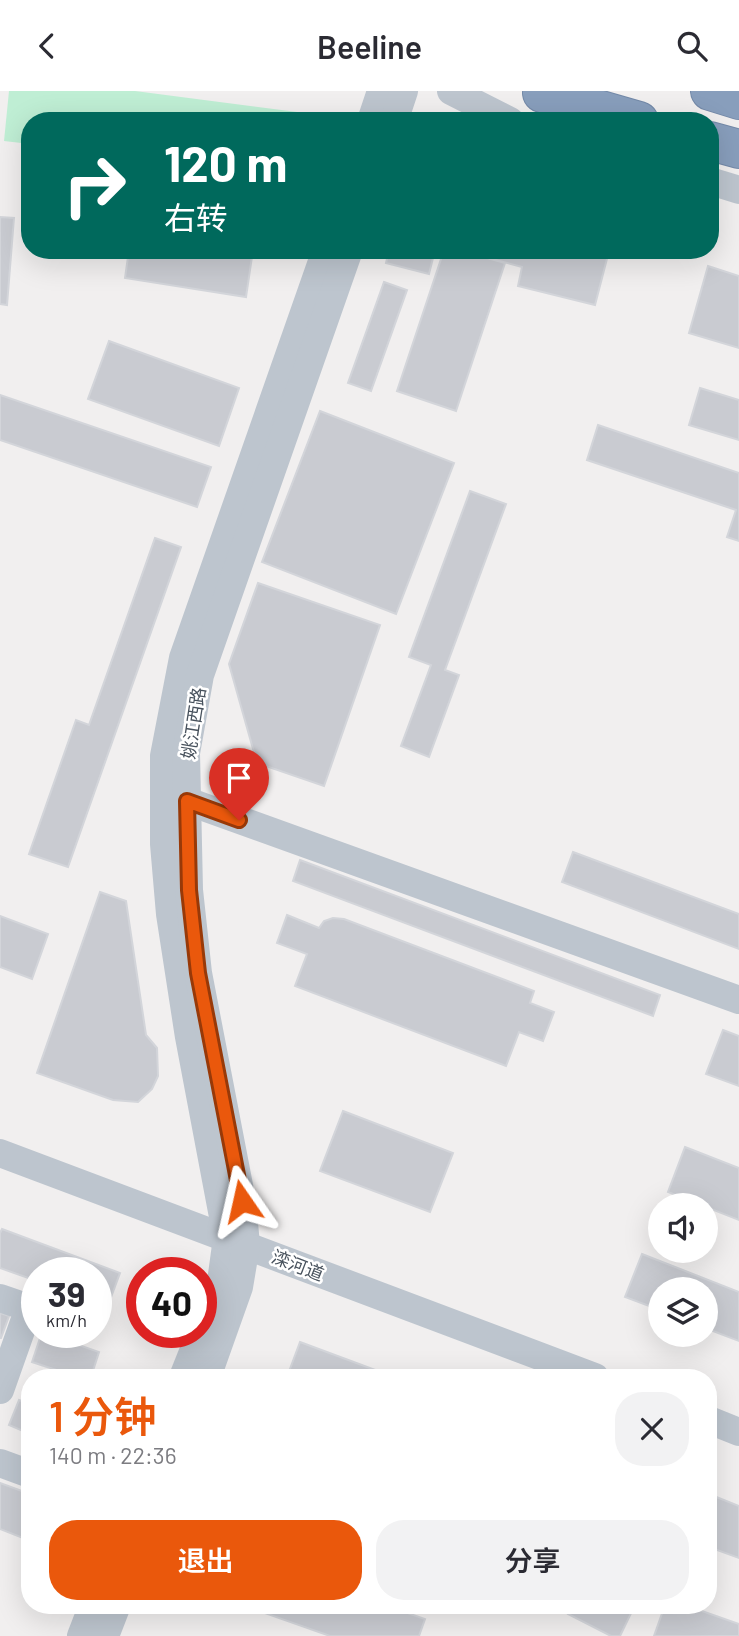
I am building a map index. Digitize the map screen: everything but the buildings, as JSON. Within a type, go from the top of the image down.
[{"type":"highway","points":[[710,91],[739,100]]},
{"type":"highway","points":[[542,93],[608,112]]},
{"type":"highway","points":[[719,143],[739,149]]},
{"type":"street","points":[[374,112],[381,91]]},
{"type":"street","points":[[397,112],[404,91]]},
{"type":"street","points":[[451,91],[492,112]]},
{"type":"street","points":[[719,184],[739,190]]},
{"type":"street","name":"姚江西路","points":[[217,1294],[237,1242],[219,1191],[189,1037],[170,914],[164,844],[164,756],[183,658],[323,259]]},
{"type":"street","name":"姚江西路","points":[[209,1369],[239,1287],[237,1242],[242,1201],[198,973],[189,890],[186,753],[200,675],[345,259]]},
{"type":"street","points":[[187,801],[739,1000]]},
{"type":"street","name":"滦河道","points":[[0,1153],[574,1369]]},
{"type":"street","points":[[0,1298],[29,1308],[0,1390]]},
{"type":"street","name":"姚江西路","points":[[186,1369],[195,1348]]},
{"type":"street","points":[[717,1423],[739,1432]]},
{"type":"street","points":[[0,1462],[21,1470]]},
{"type":"street","points":[[81,1636],[90,1614]]},
{"type":"street","points":[[105,1636],[114,1614]]},
{"type":"green space","points":[[9,91],[135,91],[297,112],[21,112],[21,143],[4,141]]},
{"type":"route","points":[[239,820],[187,801],[189,890],[198,973],[242,1201]]}]
